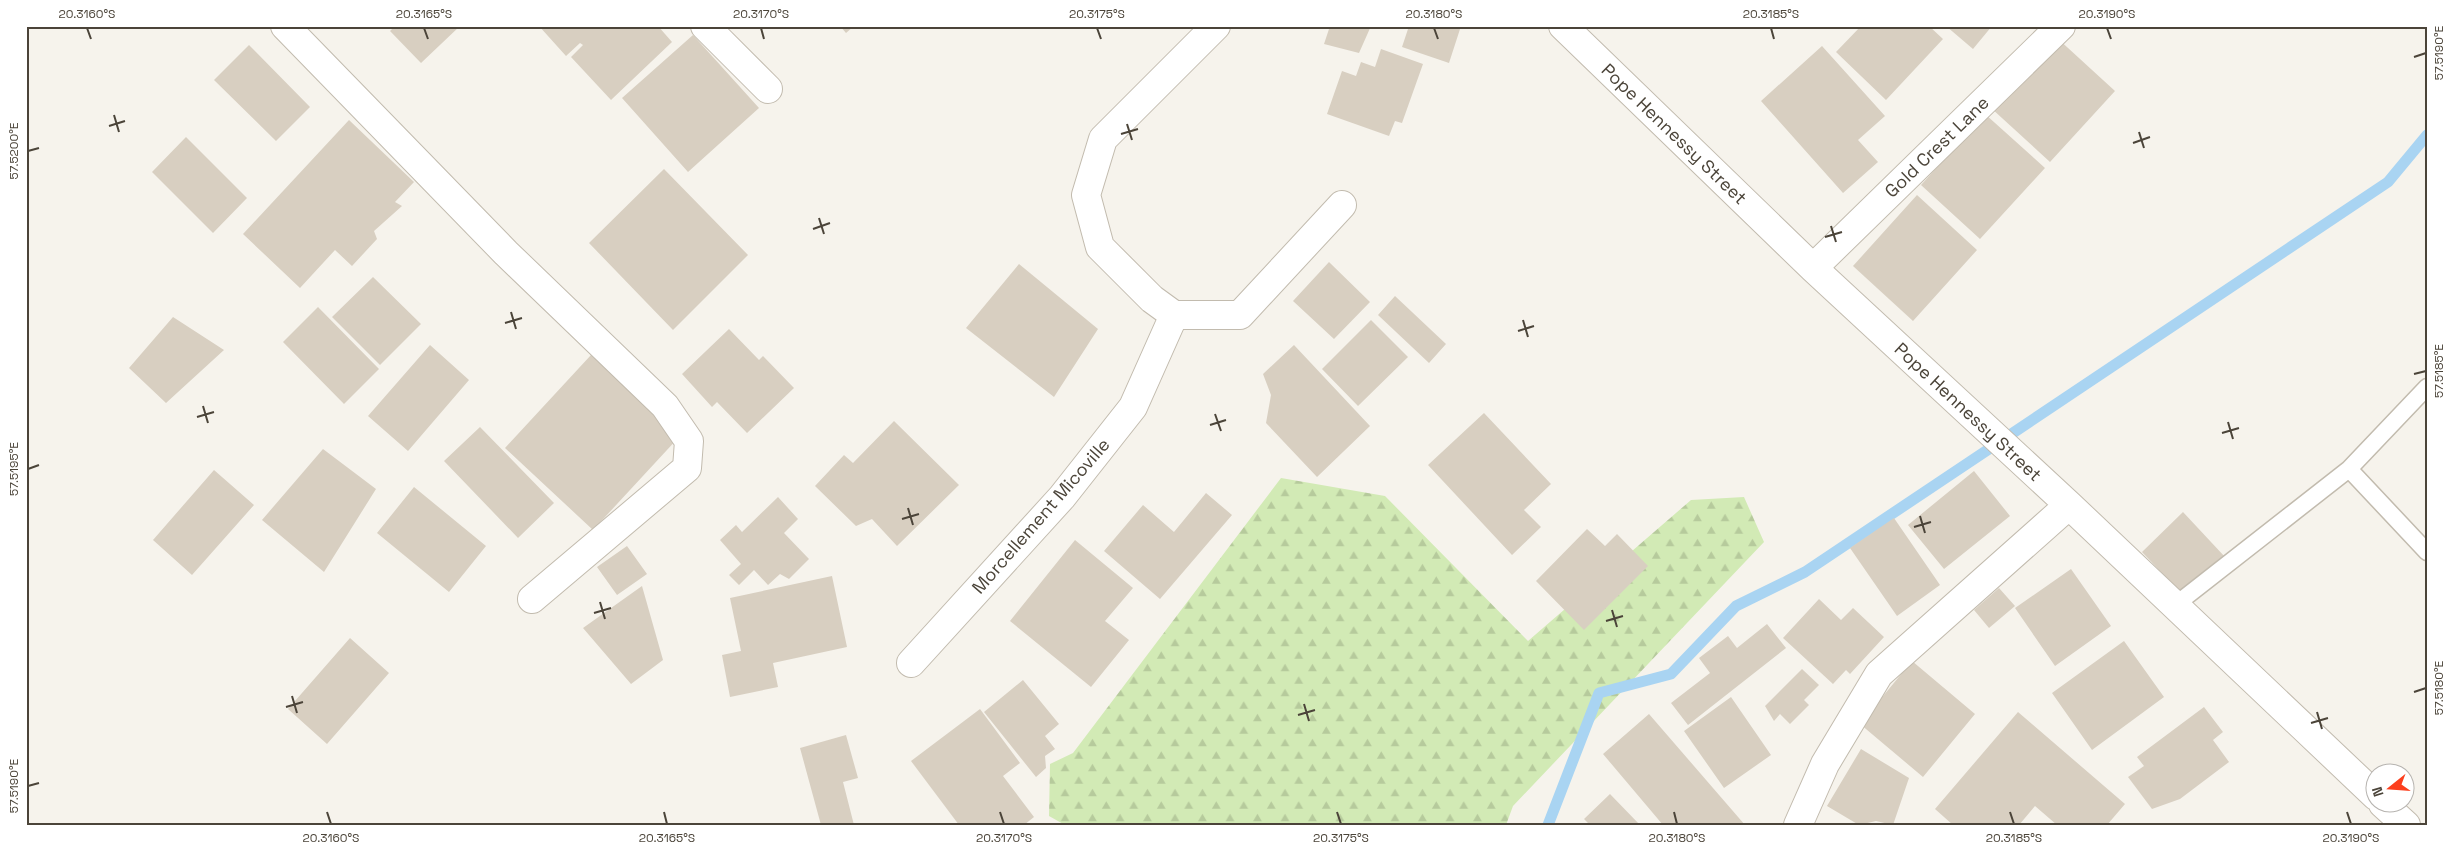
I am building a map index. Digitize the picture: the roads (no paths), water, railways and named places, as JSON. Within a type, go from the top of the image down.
[{"type":"street","points":[[285,26],[506,253],[665,406],[689,440],[687,468],[532,599]]},
{"type":"street","points":[[705,26],[768,90]]},
{"type":"street","points":[[1216,26],[1103,139],[1086,195],[1100,247],[1152,299],[1174,315],[1240,315],[1342,206]]},
{"type":"street","name":"Pope Hennessy Street","points":[[1562,26],[1813,268],[2069,505],[2366,787]]},
{"type":"street","name":"Gold Crest Lane","points":[[1813,268],[2061,26]]},
{"type":"street","name":"Morcellement Micoville","points":[[911,663],[1062,497],[1133,407],[1174,315]]},
{"type":"street","points":[[1798,825],[1825,764],[1880,674],[2069,505]]},
{"type":"street","points":[[2394,814],[2406,825]]},
{"type":"lane","points":[[2174,606],[2349,469],[2427,386]]},
{"type":"lane","points":[[2349,469],[2427,552]]},
{"type":"waterway","points":[[1548,825],[1599,693],[1671,674],[1736,606],[1805,572],[2388,182],[2427,135]]}]
